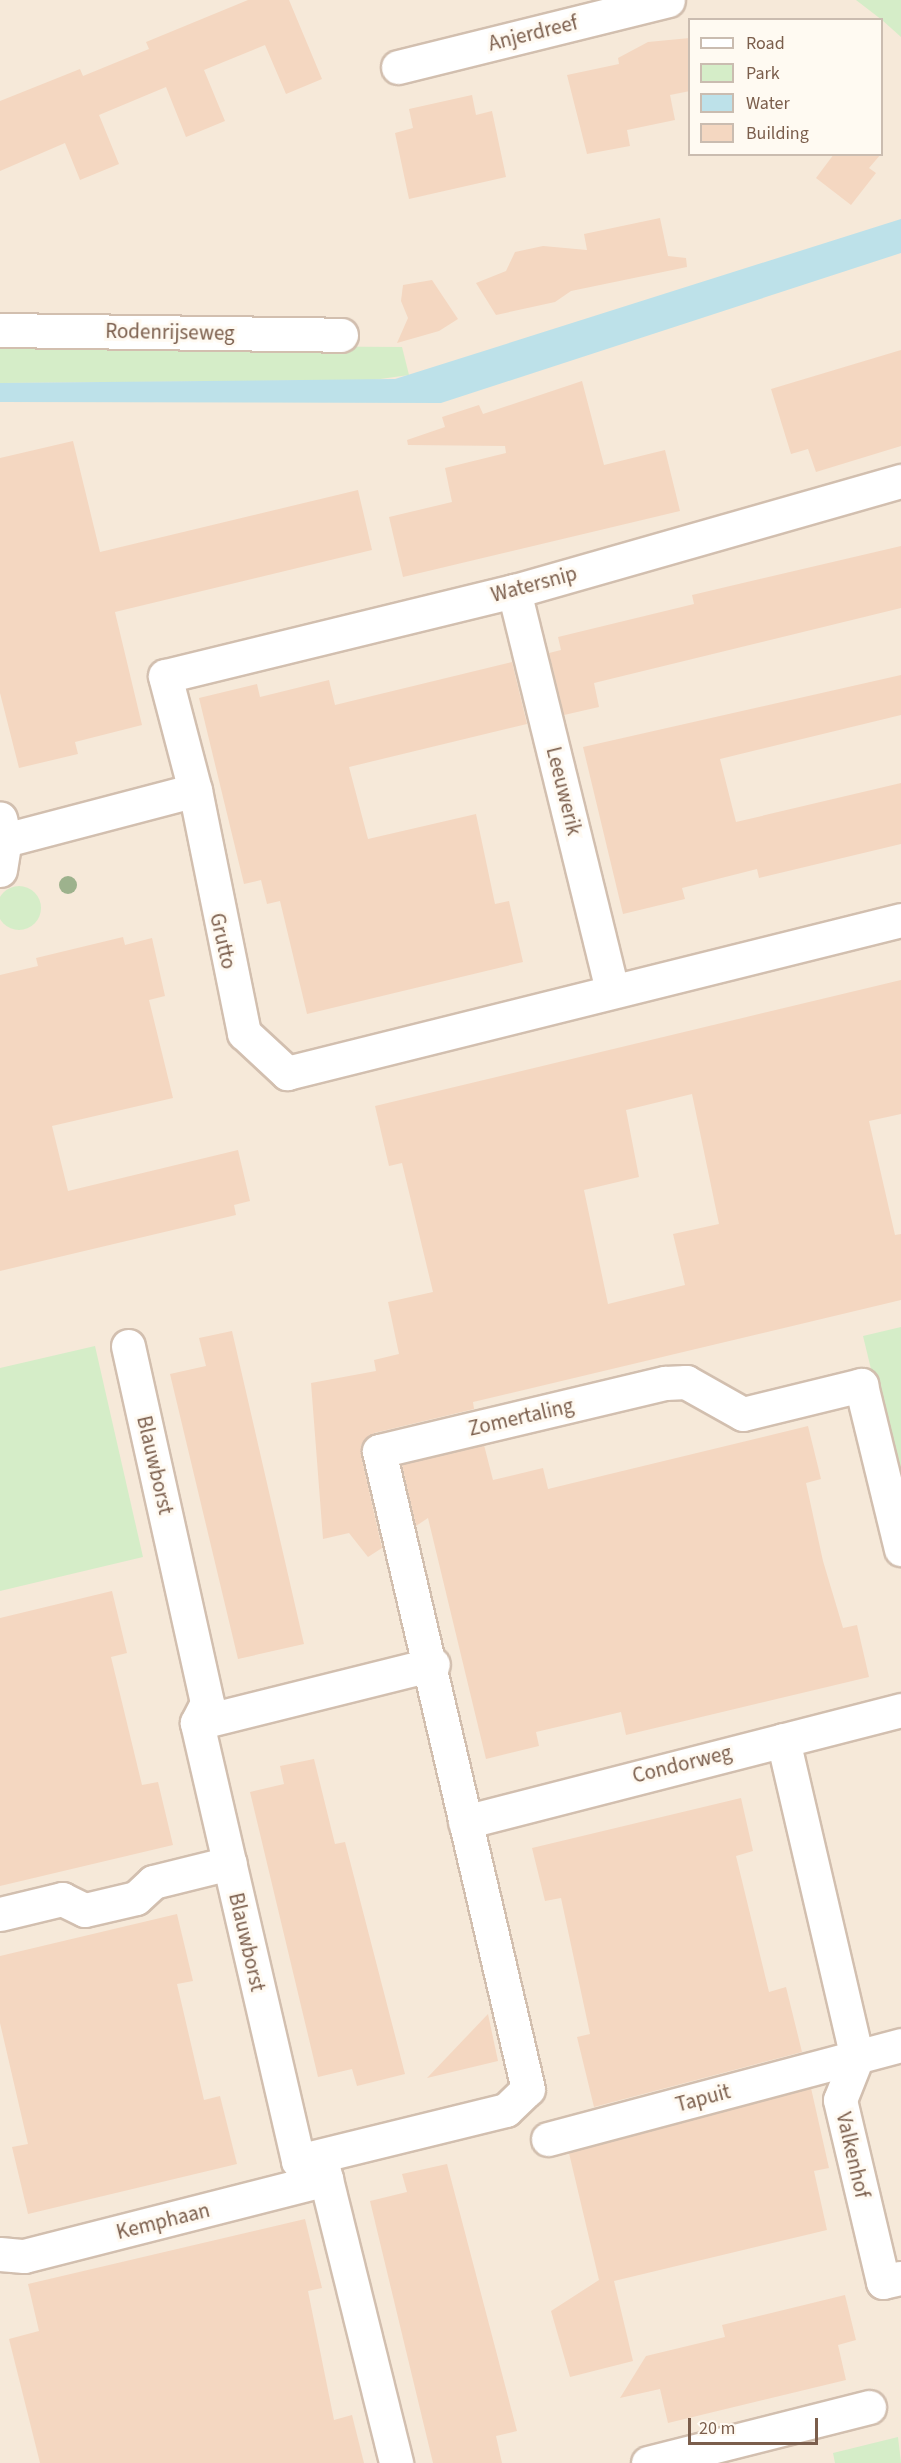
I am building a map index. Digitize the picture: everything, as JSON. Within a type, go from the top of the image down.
[{"type":"street","name":"Anjerdreef","points":[[398,67],[668,0]]},
{"type":"street","name":"Rodenrijseweg","points":[[0,330],[340,335]]},
{"type":"street","name":"Watersnip","points":[[165,676],[513,591],[901,481]]},
{"type":"street","name":"Leeuwerik","points":[[513,591],[612,991]]},
{"type":"street","name":"Grutto","points":[[165,676],[195,790],[244,1033],[287,1073],[612,991]]},
{"type":"street","points":[[2,843],[195,790]]},
{"type":"street","points":[[612,991],[901,920]]},
{"type":"street","name":"Blauwborst","points":[[128,1346],[207,1703],[197,1723],[230,1863],[396,2463]]},
{"type":"street","name":"Zomertaling","points":[[465,1822],[433,1665],[379,1451],[665,1383],[686,1382],[743,1414],[861,1385],[901,1549]]},
{"type":"street","points":[[197,1723],[433,1665]]},
{"type":"street","name":"Condorweg","points":[[465,1822],[901,1710]]},
{"type":"street","points":[[783,1740],[857,2057],[901,2045]]},
{"type":"street","name":"Kemphaan","points":[[0,2254],[24,2256],[56,2248],[315,2166],[506,2110],[528,2089],[465,1822]]},
{"type":"street","points":[[0,1914],[62,1899],[85,1910],[136,1898],[153,1881],[230,1863]]},
{"type":"street","name":"Tapuit","points":[[548,2139],[857,2057]]},
{"type":"street","name":"Valkenhof","points":[[857,2057],[840,2100],[883,2282],[901,2278]]},
{"type":"street","points":[[648,2463],[869,2407]]},
{"type":"shaded area","points":[[0,0],[901,0],[901,2463],[0,2463]]},
{"type":"green space","points":[[856,0],[901,0],[901,37],[883,21],[883,18],[879,18]]},
{"type":"green space","points":[[0,344],[402,347],[409,375],[373,380],[0,383]]},
{"type":"green space","points":[[10,887],[28,887],[40,899],[40,917],[28,929],[10,929],[-1,918],[-1,898]]},
{"type":"green space","points":[[901,1327],[901,1493],[863,1336]]},
{"type":"green space","points":[[95,1346],[143,1557],[0,1591],[0,1368]]},
{"type":"green space","points":[[898,2437],[901,2463],[835,2463],[833,2453]]},
{"type":"water","points":[[901,219],[901,253],[441,403],[0,402],[0,383],[395,379]]},
{"type":"building","points":[[248,0],[289,0],[322,79],[286,94],[265,45],[204,70],[225,121],[186,137],[166,87],[99,115],[119,164],[80,180],[65,143],[0,171],[0,101],[80,69],[83,76],[149,49],[146,42]]},
{"type":"building","points":[[688,38],[688,91],[670,95],[675,120],[627,130],[630,146],[587,154],[567,75],[619,64],[618,58],[648,42]]},
{"type":"building","points":[[472,95],[476,115],[492,111],[506,177],[409,199],[395,133],[413,128],[409,109]]},
{"type":"building","points":[[832,156],[879,156],[869,168],[876,173],[851,205],[816,178]]},
{"type":"building","points":[[660,218],[668,256],[686,258],[687,267],[571,291],[555,302],[496,315],[476,283],[506,271],[515,252],[543,246],[587,250],[584,234]]},
{"type":"building","points":[[432,280],[458,319],[439,331],[397,343],[408,318],[401,301],[403,285]]},
{"type":"building","points":[[901,350],[901,446],[816,472],[808,449],[791,454],[771,389]]},
{"type":"building","points":[[582,381],[604,465],[665,450],[680,511],[403,577],[389,517],[452,502],[445,468],[506,453],[505,446],[408,445],[407,440],[445,427],[442,417],[479,405],[483,414]]},
{"type":"building","points":[[73,441],[100,552],[358,490],[372,550],[115,612],[142,725],[75,742],[78,754],[19,768],[0,693],[0,458]]},
{"type":"building","points":[[901,546],[901,608],[594,683],[599,707],[564,715],[549,653],[561,650],[558,637],[694,604],[692,595]]},
{"type":"building","points":[[512,662],[527,724],[349,767],[368,839],[476,814],[495,904],[509,901],[523,962],[307,1014],[280,901],[267,904],[261,880],[244,884],[199,698],[257,684],[260,697],[329,680],[335,705]]},
{"type":"building","points":[[901,675],[901,715],[720,759],[736,822],[901,783],[901,844],[759,878],[757,869],[682,888],[685,899],[623,914],[583,747]]},
{"type":"building","points":[[123,937],[125,945],[152,938],[165,996],[149,1000],[173,1098],[52,1126],[68,1191],[238,1150],[250,1201],[234,1205],[236,1215],[0,1271],[0,975],[38,966],[36,958]]},
{"type":"building","points":[[901,980],[901,1114],[869,1121],[895,1235],[901,1234],[901,1300],[473,1402],[474,1409],[374,1433],[361,1445],[361,1455],[382,1548],[368,1557],[349,1533],[323,1539],[311,1383],[376,1371],[374,1360],[399,1354],[388,1302],[433,1292],[402,1163],[389,1166],[375,1106]],"holes":[[[692,1094],[719,1224],[673,1234],[685,1285],[608,1304],[584,1190],[639,1177],[626,1110]]]},
{"type":"building","points":[[232,1331],[304,1644],[238,1659],[170,1374],[206,1366],[199,1338]]},
{"type":"building","points":[[808,1426],[821,1479],[806,1483],[823,1561],[843,1628],[857,1625],[869,1677],[626,1735],[621,1712],[536,1732],[539,1746],[486,1759],[428,1518],[416,1526],[402,1465],[484,1445],[493,1480],[543,1468],[548,1489]]},
{"type":"building","points":[[112,1591],[127,1653],[111,1657],[142,1785],[158,1782],[173,1845],[0,1886],[0,1618]]},
{"type":"building","points":[[314,1759],[335,1844],[345,1842],[405,2074],[357,2086],[352,2069],[318,2077],[250,1792],[284,1784],[280,1766]]},
{"type":"building","points":[[741,1798],[753,1851],[736,1856],[769,1992],[786,1987],[802,2052],[594,2107],[577,2037],[590,2034],[561,1898],[545,1901],[532,1848]]},
{"type":"building","points":[[177,1914],[193,1981],[177,1984],[204,2100],[220,2096],[237,2164],[28,2214],[12,2147],[28,2144],[0,2023],[0,1956]]},
{"type":"building","points":[[488,2014],[498,2061],[427,2078]]},
{"type":"building","points":[[811,2088],[829,2168],[814,2171],[827,2230],[614,2281],[633,2361],[570,2377],[551,2311],[599,2280],[569,2153]]},
{"type":"building","points":[[447,2164],[517,2431],[496,2436],[502,2463],[433,2463],[370,2201],[407,2192],[402,2174]]},
{"type":"building","points":[[305,2219],[322,2288],[308,2291],[334,2420],[352,2415],[364,2463],[40,2463],[9,2339],[39,2331],[28,2284]]},
{"type":"building","points":[[845,2295],[856,2340],[838,2345],[846,2380],[668,2423],[660,2389],[620,2398],[646,2356],[725,2337],[722,2325]]}]
